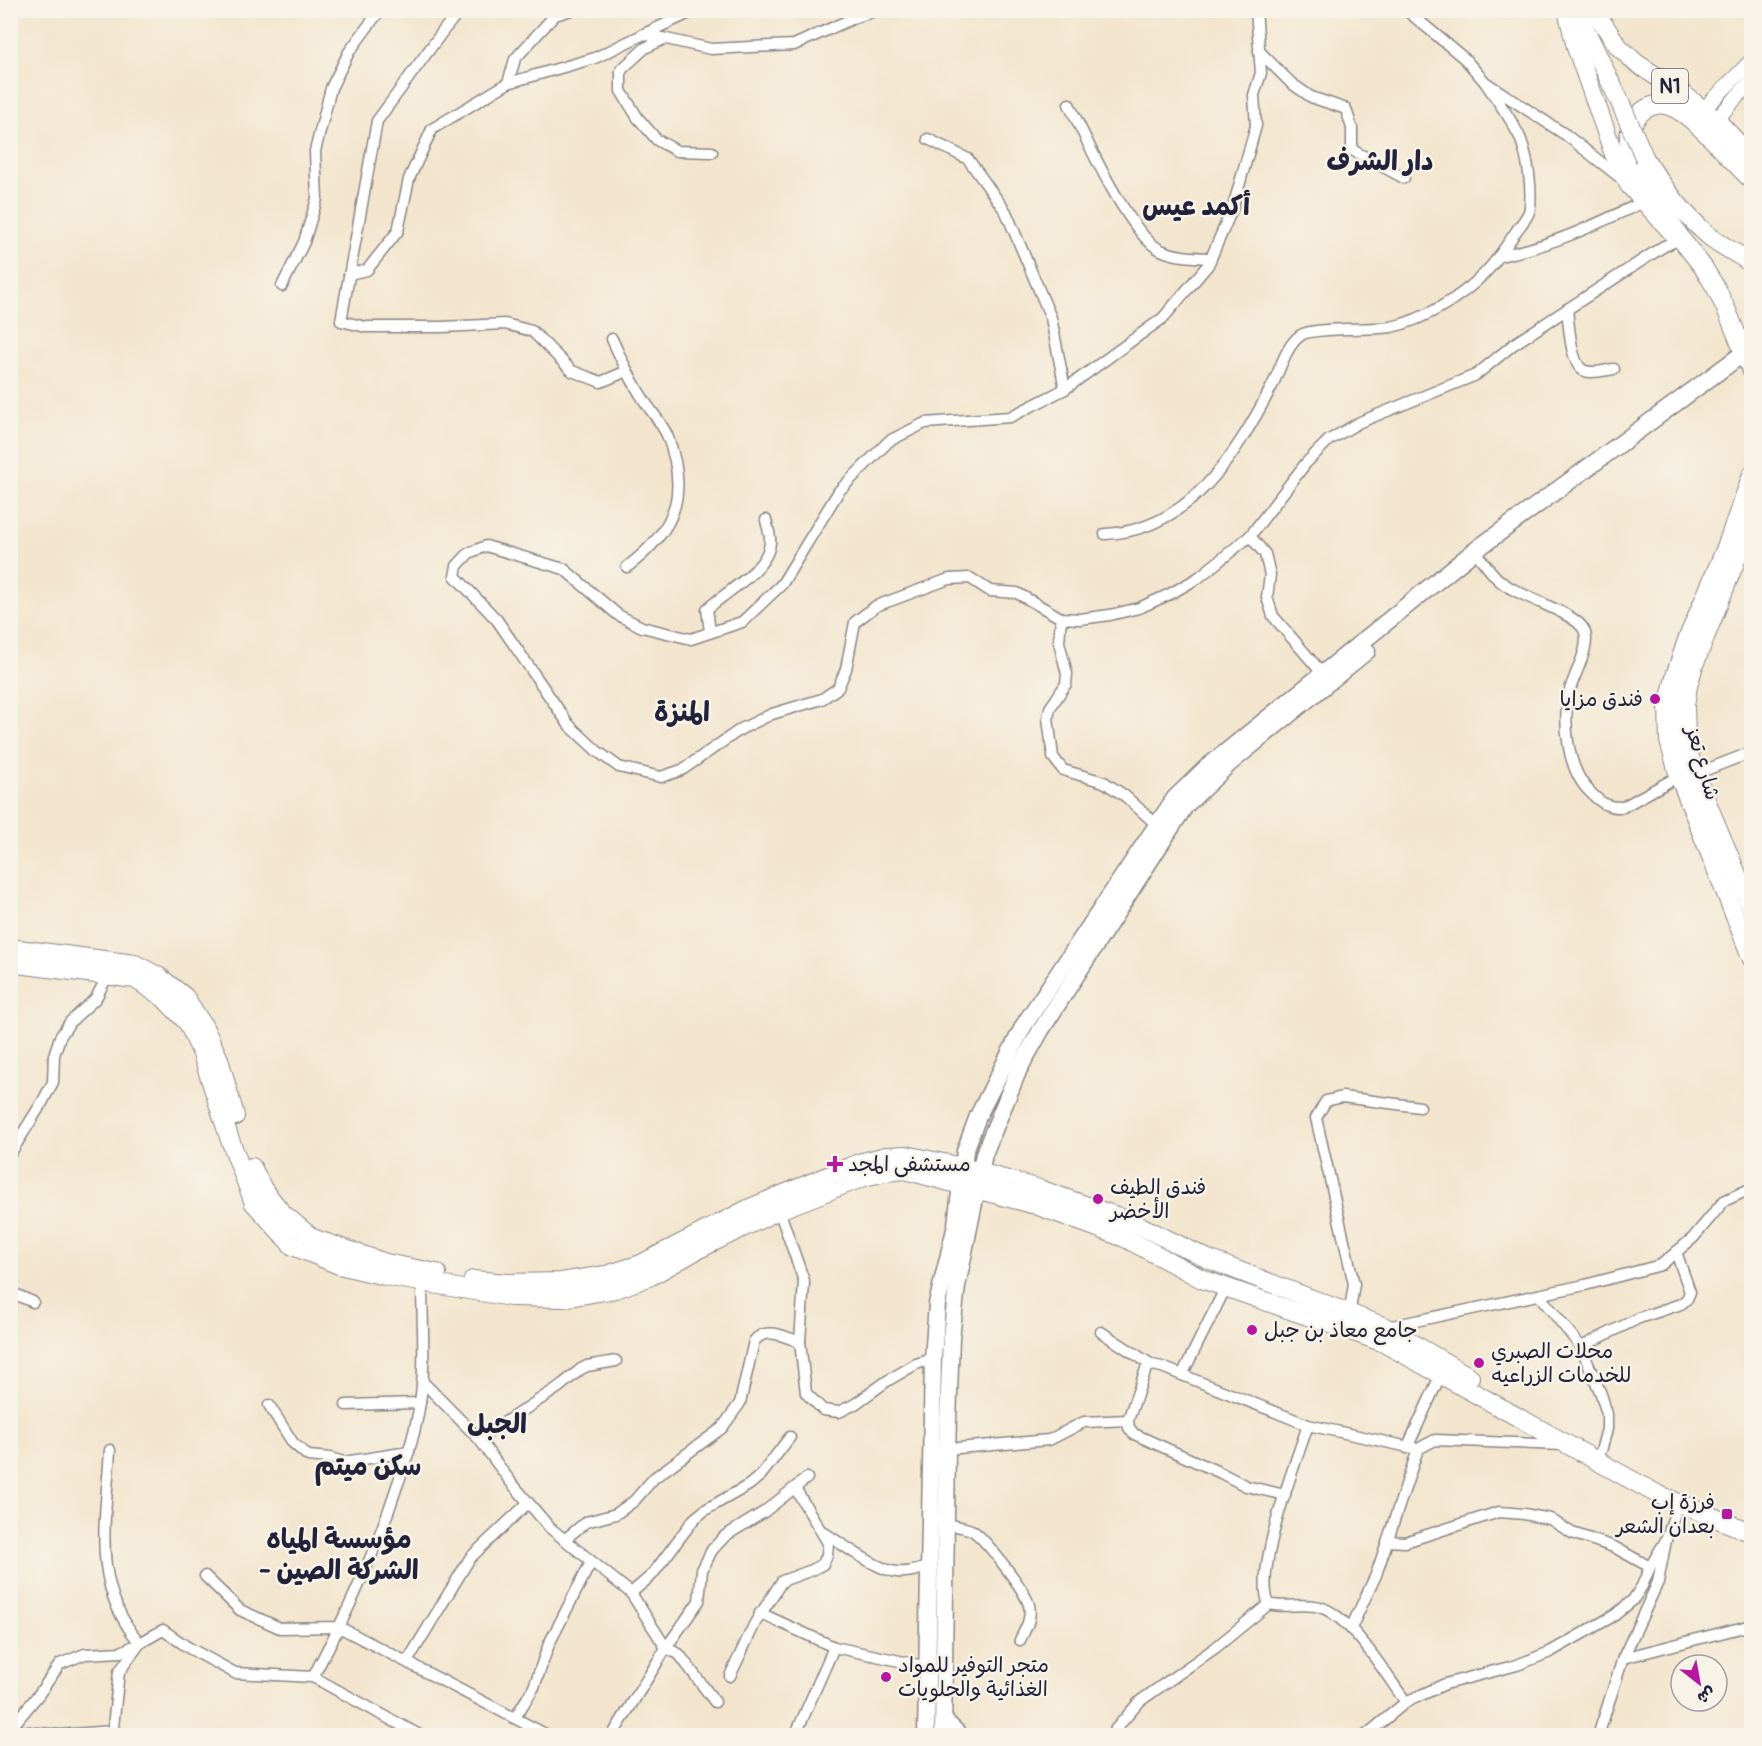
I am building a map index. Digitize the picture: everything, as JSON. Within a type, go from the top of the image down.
[{"type":"main road","points":[[1567,10],[1576,47],[1616,159],[1629,184],[1643,202],[1681,239]]},
{"type":"main road","name":"N1","points":[[1576,10],[1645,159],[1667,190],[1709,236],[1752,264]]},
{"type":"main road","name":"N1","points":[[1594,10],[1618,46],[1636,63],[1682,93],[1710,115],[1752,158]]},
{"type":"main road","points":[[1749,358],[1716,288],[1644,187],[1630,155],[1630,130],[1642,111],[1659,104],[1670,106],[1684,114],[1752,180]]},
{"type":"main road","points":[[936,1730],[946,1524],[951,1338],[970,1178],[965,1151],[978,1116],[1024,1025],[1097,929],[1185,806],[1230,763],[1481,559],[1749,358]]},
{"type":"main road","points":[[1097,929],[1175,798],[1205,769],[1473,552],[1749,358]]},
{"type":"main road","name":"شارع تعز","points":[[1752,475],[1725,550],[1688,640],[1668,706],[1669,741],[1752,910]]},
{"type":"main road","name":"شارع تعز","points":[[1752,520],[1745,557],[1694,665],[1685,706],[1687,775],[1752,959]]},
{"type":"main road","points":[[17,956],[135,964],[159,976],[185,997],[204,1027],[219,1059],[246,1153],[263,1189],[282,1213],[312,1238],[386,1263],[464,1279],[508,1283],[561,1282],[595,1277],[640,1264],[750,1208],[859,1163],[886,1156],[906,1155],[1125,1238],[1202,1279],[1348,1321],[1385,1327],[1660,1484],[1678,1504]]},
{"type":"main road","points":[[17,956],[135,979],[164,998],[188,1023],[202,1054],[229,1137],[254,1203],[293,1246],[339,1265],[423,1283],[511,1297],[564,1298],[616,1289],[651,1276],[697,1250],[779,1210],[864,1177],[885,1172],[905,1170],[1039,1189],[1130,1221],[1208,1260],[1348,1321],[1382,1342],[1678,1504],[1752,1533]]},
{"type":"main road","points":[[936,1730],[928,1667],[934,1336],[938,1304],[970,1178]]},
{"type":"main road","points":[[934,1336],[951,1338]]},
{"type":"street","points":[[282,286],[304,242],[317,199],[315,151],[331,88],[349,51],[380,10]]},
{"type":"street","points":[[460,10],[442,31],[377,121],[341,321],[366,327],[505,324],[532,331],[573,371],[591,379],[601,382],[627,371]]},
{"type":"street","points":[[508,83],[515,59],[555,15],[572,10]]},
{"type":"street","points":[[349,274],[367,270],[398,231],[409,179],[432,129],[508,83],[595,58],[696,10]]},
{"type":"street","points":[[644,34],[711,49],[794,45],[856,16],[878,10]]},
{"type":"street","points":[[1256,10],[1260,73],[1254,95],[1256,126],[1233,207],[1208,265],[1163,318],[1065,389],[1010,417],[925,423],[889,441],[839,491],[782,584],[742,622],[691,639],[642,627],[618,615],[564,569],[486,546],[469,553],[457,566],[455,576],[497,620],[569,725],[597,751],[619,767],[661,777],[682,770],[741,729],[772,714],[822,699],[838,688],[846,669],[855,622],[876,606],[948,579],[970,578],[990,591],[1017,593],[1061,618],[1080,619],[1138,608],[1170,594],[1198,578],[1250,536],[1306,463],[1329,440],[1360,422],[1476,375],[1514,344],[1664,246],[1681,239]]},
{"type":"street","points":[[1105,534],[1145,526],[1170,515],[1206,487],[1239,447],[1289,351],[1301,335],[1312,330],[1392,327],[1420,317],[1450,301],[1483,275],[1499,256],[1530,210],[1529,176],[1521,140],[1485,82],[1465,59],[1406,10]]},
{"type":"street","points":[[664,39],[645,48],[621,70],[621,92],[638,118],[657,140],[677,151],[712,152]]},
{"type":"street","points":[[1259,51],[1291,83],[1311,97],[1346,109],[1352,128],[1352,150],[1404,178]]},
{"type":"street","points":[[1710,115],[1752,60]]},
{"type":"street","points":[[1710,115],[1752,80]]},
{"type":"street","points":[[1485,82],[1566,135],[1629,184]]},
{"type":"street","points":[[1069,104],[1104,176],[1138,229],[1159,250],[1185,256],[1211,258]]},
{"type":"street","points":[[928,139],[968,159],[1006,212],[1051,318],[1065,389]]},
{"type":"street","points":[[1499,256],[1530,250],[1575,234],[1643,202]]},
{"type":"street","points":[[1567,309],[1576,364],[1583,370],[1593,372],[1614,369]]},
{"type":"street","points":[[612,339],[627,371],[666,434],[680,483],[671,520],[648,551],[627,567]]},
{"type":"street","points":[[710,632],[707,609],[735,588],[763,560],[771,541],[766,520]]},
{"type":"street","points":[[1250,536],[1265,554],[1270,575],[1267,597],[1273,616],[1322,672]]},
{"type":"street","points":[[1481,559],[1499,581],[1577,620],[1583,627],[1587,636],[1583,655],[1570,690],[1565,722],[1573,764],[1584,787],[1601,803],[1612,808],[1623,807],[1687,775],[1750,755]]},
{"type":"street","points":[[1061,618],[1059,642],[1067,674],[1066,684],[1050,708],[1048,718],[1053,757],[1063,770],[1104,782],[1125,796],[1157,825]]},
{"type":"street","points":[[10,1154],[52,1082],[54,1055],[60,1037],[70,1022],[96,998],[108,975]]},
{"type":"street","points":[[1348,1321],[1354,1284],[1316,1118],[1326,1101],[1342,1097],[1420,1107]]},
{"type":"street","points":[[1385,1327],[1585,1285],[1661,1265],[1693,1238],[1724,1201],[1752,1188]]},
{"type":"street","points":[[779,1210],[804,1281],[800,1342],[807,1393],[823,1410],[839,1412],[855,1404],[887,1380],[916,1364],[933,1359]]},
{"type":"street","points":[[1581,1347],[1639,1318],[1681,1304],[1687,1299],[1689,1292],[1676,1252]]},
{"type":"street","points":[[313,1677],[359,1588],[409,1452],[420,1403],[422,1381],[423,1283]]},
{"type":"street","points":[[1182,1375],[1226,1287]]},
{"type":"street","points":[[10,1292],[33,1302]]},
{"type":"street","points":[[1539,1294],[1581,1347],[1601,1394],[1607,1414],[1607,1429],[1601,1451]]},
{"type":"street","points":[[564,1540],[586,1522],[616,1514],[625,1508],[654,1478],[722,1428],[740,1403],[754,1341],[759,1335],[772,1332],[800,1342]]},
{"type":"street","points":[[1101,1332],[1152,1365],[1308,1425],[1419,1449],[1435,1440],[1570,1445]]},
{"type":"street","points":[[479,1438],[559,1387],[581,1369],[616,1360]]},
{"type":"street","points":[[1152,1365],[1146,1369],[1128,1420],[1129,1428],[1134,1434],[1246,1486],[1285,1495]]},
{"type":"street","points":[[1407,1448],[1441,1374]]},
{"type":"street","points":[[422,1381],[479,1438],[550,1528],[631,1593],[666,1648],[679,1654],[715,1702]]},
{"type":"street","points":[[346,1405],[420,1403]]},
{"type":"street","points":[[269,1405],[293,1443],[308,1456],[344,1462],[409,1452]]},
{"type":"street","points":[[947,1449],[1049,1440],[1084,1422],[1128,1420]]},
{"type":"street","points":[[1308,1425],[1267,1552],[1266,1597],[1269,1604],[1278,1607],[1297,1604],[1317,1606],[1332,1612],[1351,1628],[1406,1702]]},
{"type":"street","points":[[631,1593],[652,1575],[694,1520],[705,1510],[749,1485],[761,1475],[790,1437]]},
{"type":"street","points":[[1351,1628],[1376,1575],[1419,1449]]},
{"type":"street","points":[[110,1450],[104,1554],[110,1592],[126,1627],[140,1643]]},
{"type":"street","points":[[612,1736],[666,1648],[699,1601],[702,1570],[712,1550],[725,1536],[764,1512],[807,1478]]},
{"type":"street","points":[[730,1676],[760,1613],[782,1581],[823,1564],[827,1556],[828,1543],[795,1488]]},
{"type":"street","points":[[407,1662],[470,1558],[528,1503]]},
{"type":"street","points":[[1598,1736],[1623,1658],[1658,1581],[1666,1540],[1678,1504]]},
{"type":"street","points":[[1388,1541],[1405,1542],[1499,1512],[1524,1514],[1550,1520],[1572,1533],[1614,1547],[1650,1567]]},
{"type":"street","points":[[946,1524],[972,1531],[986,1544],[1024,1594],[1029,1606],[1029,1621],[1020,1640]]},
{"type":"street","points":[[818,1528],[856,1554],[894,1572],[913,1572],[929,1566]]},
{"type":"street","points":[[1369,1735],[1406,1702],[1445,1684],[1517,1665],[1550,1652],[1615,1615],[1633,1600],[1666,1540]]},
{"type":"street","points":[[515,1718],[534,1687],[549,1644],[591,1562]]},
{"type":"street","points":[[205,1576],[240,1610],[280,1628],[339,1627],[549,1736]]},
{"type":"street","points":[[1114,1731],[1140,1701],[1215,1648],[1269,1604]]},
{"type":"street","points":[[760,1613],[834,1647],[928,1667]]},
{"type":"street","points":[[1623,1658],[1752,1625]]},
{"type":"street","points":[[10,1729],[60,1664],[86,1654],[121,1652],[163,1630],[189,1648],[235,1674],[313,1677],[421,1736]]},
{"type":"street","points":[[10,1729],[60,1735],[112,1733],[119,1672],[140,1643]]},
{"type":"street","points":[[795,1736],[834,1647]]},
{"type":"street","points":[[936,1730],[965,1736]]},
{"type":"place","name":"فندق مزايا","points":[[1655,699]]},
{"type":"place","name":"مستشفى المجد","points":[[835,1164]]},
{"type":"place","name":"فندق الطيف الأخضر","points":[[1098,1199]]},
{"type":"place","name":"جامع معاذ بن جبل","points":[[1252,1330]]},
{"type":"place","name":"محلات الصبري للخدمات الزراعيه","points":[[1479,1363]]},
{"type":"place","name":"فرزة إب بعدان الشعر","points":[[1727,1514]]},
{"type":"place","name":"متجر التوفير للمواد الغذائية والحلويات","points":[[886,1677]]},
{"type":"district","name":"دار الشرف","points":[[1380,161]]},
{"type":"district","name":"أكمد عيس","points":[[1196,206]]},
{"type":"district","name":"المنزة","points":[[682,712]]},
{"type":"district","name":"الجبل","points":[[497,1424]]},
{"type":"district","name":"سكن ميتم","points":[[368,1466]]},
{"type":"district","name":"مؤسسة المياه - الشركة الصين","points":[[339,1554]]}]
